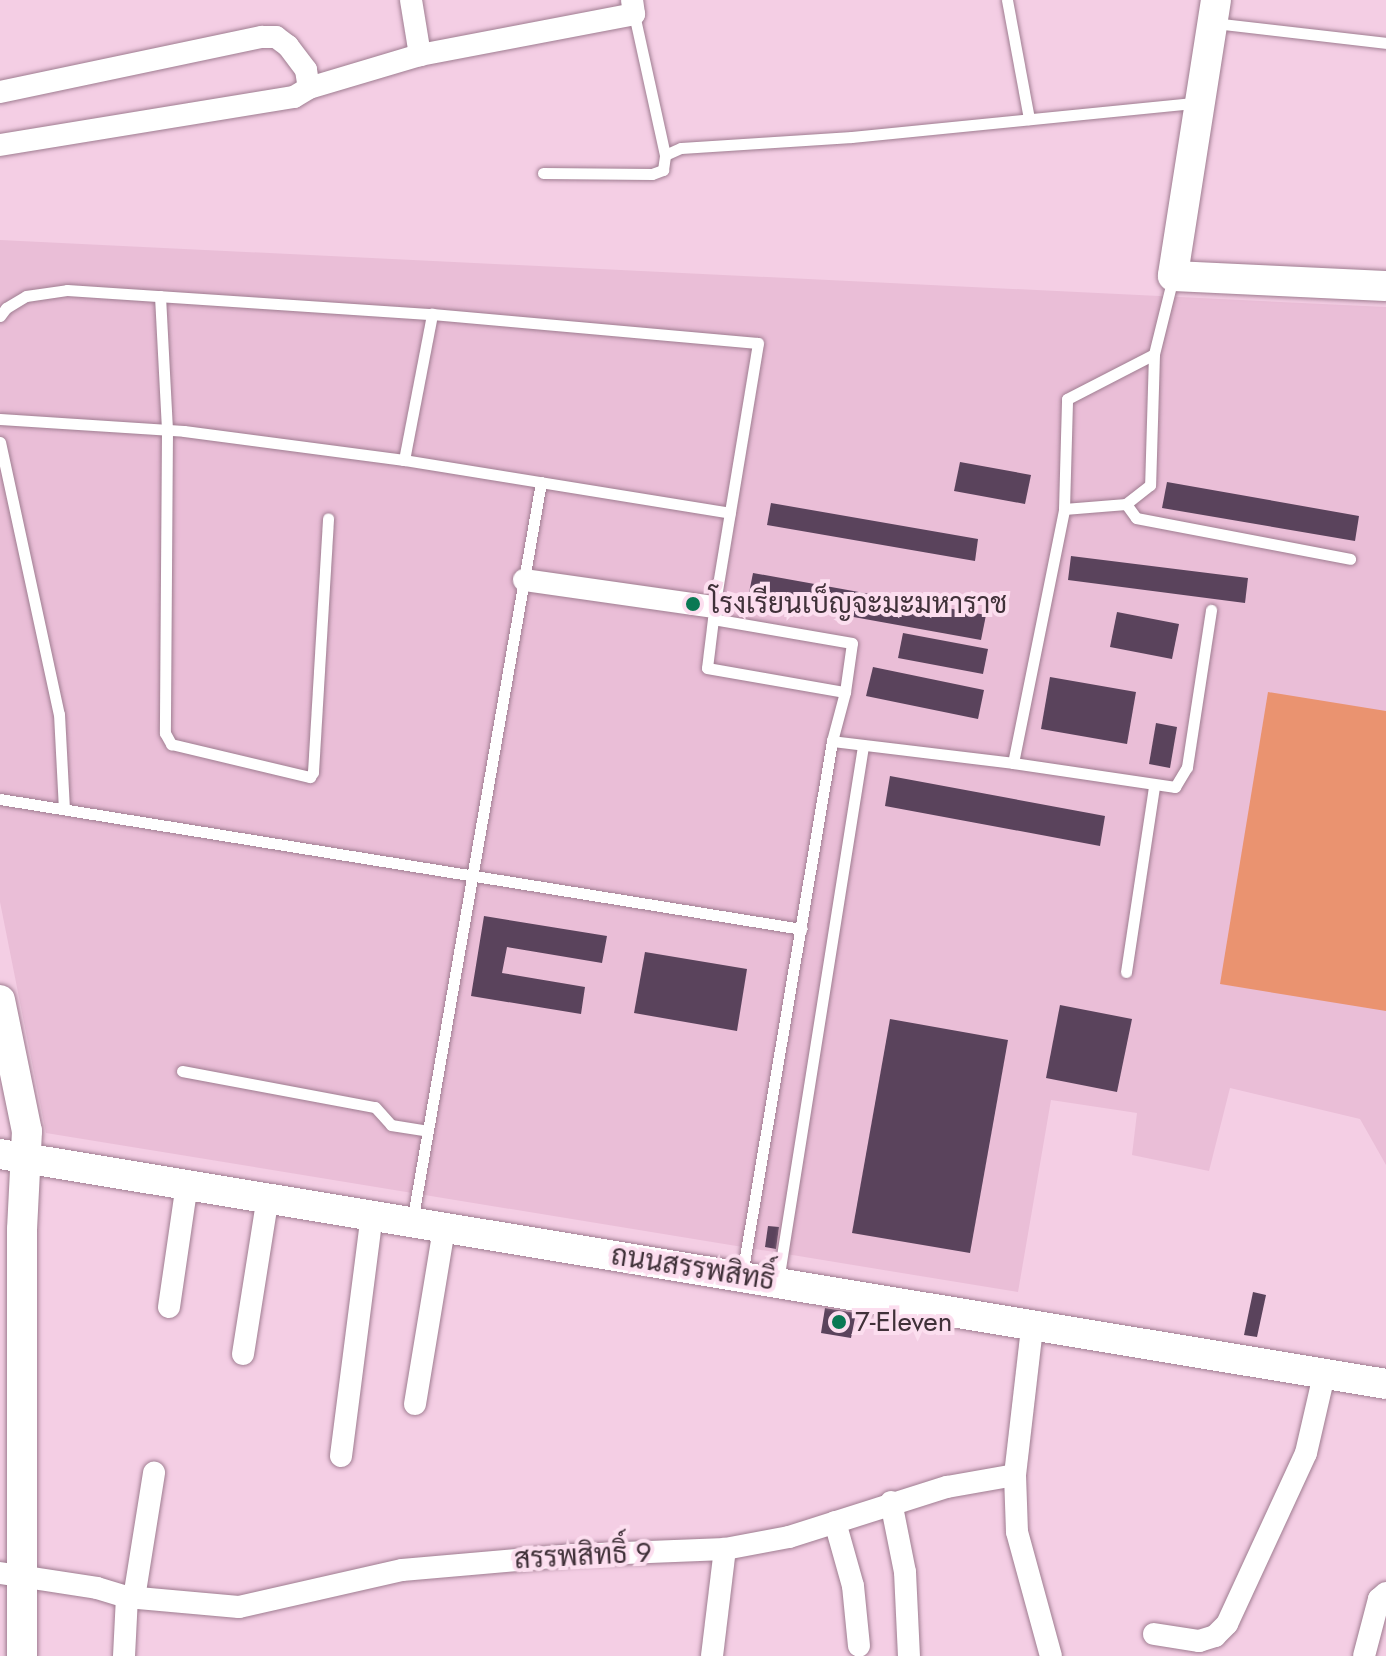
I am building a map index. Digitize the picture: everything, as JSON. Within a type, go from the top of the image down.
[{"type":"main road","points":[[1215,12],[1173,276],[1386,286]]},
{"type":"main road","points":[[0,1000],[26,1123],[14,1156],[22,1229],[10,1393],[12,1574],[22,1656]]},
{"type":"main road","name":"ถนนสรรพสิทธิ์","points":[[14,1156],[778,1281],[1032,1328],[1386,1384]]},
{"type":"street","points":[[411,0],[420,55]]},
{"type":"street","points":[[0,145],[294,97],[309,88],[420,55],[633,7]]},
{"type":"street","points":[[0,92],[262,37],[276,37],[288,46],[306,70],[309,88]]},
{"type":"street","points":[[524,580],[714,613]]},
{"type":"street","points":[[169,1307],[187,1183]]},
{"type":"street","points":[[243,1354],[268,1197]]},
{"type":"street","points":[[341,1456],[372,1214]]},
{"type":"street","points":[[415,1404],[444,1228]]},
{"type":"street","points":[[1032,1328],[1015,1475],[1017,1532],[1051,1656]]},
{"type":"street","points":[[1154,1634],[1199,1641],[1215,1636],[1227,1624],[1306,1453],[1324,1375]]},
{"type":"street","points":[[124,1656],[131,1597],[154,1473]]},
{"type":"street","name":"สรรพสิทธิ์ 9","points":[[12,1574],[131,1597],[239,1607],[402,1570],[459,1563],[725,1549],[789,1537],[891,1502],[947,1487],[1015,1475]]},
{"type":"street","points":[[891,1502],[905,1572],[909,1656]]},
{"type":"street","points":[[835,1522],[853,1586],[859,1646]]},
{"type":"street","points":[[712,1656],[725,1549]]},
{"type":"street","points":[[1364,1656],[1379,1599],[1386,1593]]},
{"type":"lane","points":[[1007,0],[1029,119]]},
{"type":"lane","points":[[543,173],[652,174],[663,170],[665,155],[633,7]]},
{"type":"lane","points":[[1215,12],[1386,43]]},
{"type":"lane","points":[[665,155],[681,148],[852,137],[1200,102]]},
{"type":"lane","points":[[1064,509],[1126,504],[1150,485],[1154,354],[1173,276]]},
{"type":"lane","points":[[0,316],[6,308],[26,296],[67,290],[432,314],[758,343],[707,668],[845,692]]},
{"type":"lane","points":[[160,296],[167,430],[165,733],[171,744],[310,777],[313,772],[328,518]]},
{"type":"lane","points":[[404,460],[432,314]]},
{"type":"lane","points":[[1013,763],[1064,509],[1067,399],[1154,354]]},
{"type":"lane","points":[[0,419],[167,430],[404,460],[730,513]]},
{"type":"lane","points":[[0,442],[59,714],[64,809]]},
{"type":"lane","points":[[412,1222],[541,482]]},
{"type":"lane","points":[[1126,504],[1136,518],[1350,559]]},
{"type":"lane","points":[[832,741],[1175,787],[1187,767],[1211,610]]},
{"type":"lane","points":[[714,613],[852,643],[845,692],[832,741],[742,1275]]},
{"type":"lane","points":[[778,1281],[863,746]]},
{"type":"lane","points":[[1126,972],[1154,786]]},
{"type":"lane","points":[[0,799],[802,929]]},
{"type":"lane","points":[[182,1071],[375,1107],[391,1125],[427,1131]]},
{"type":"shaded area","name":"โรงเรียนเบ็ญจะมะมหาราช","points":[[0,240],[1386,307],[1386,1165],[1360,1119],[1230,1088],[1209,1171],[1132,1155],[1137,1113],[1051,1100],[1018,1292],[46,1133],[0,902]]},
{"type":"shaded area","points":[[1268,692],[1386,711],[1386,1011],[1220,984]]},
{"type":"building","points":[[960,462],[1031,475],[1025,504],[954,491]]},
{"type":"building","points":[[1167,482],[1359,516],[1355,541],[1162,508]]},
{"type":"building","points":[[771,503],[978,539],[975,561],[767,525]]},
{"type":"building","points":[[1071,556],[1248,578],[1245,603],[1068,580]]},
{"type":"building","points":[[753,573],[986,615],[981,640],[748,598]]},
{"type":"building","points":[[1117,612],[1179,624],[1172,659],[1110,647]]},
{"type":"building","points":[[903,633],[988,649],[983,674],[898,658]]},
{"type":"building","points":[[873,667],[984,690],[978,719],[866,696]]},
{"type":"building","points":[[1050,677],[1136,692],[1127,744],[1041,729]]},
{"type":"building","points":[[1156,723],[1177,727],[1170,768],[1149,764]]},
{"type":"building","points":[[890,776],[1105,816],[1100,846],[885,806]]},
{"type":"building","points":[[484,916],[607,936],[602,963],[507,947],[502,973],[585,987],[581,1014],[471,996]]},
{"type":"building","points":[[645,952],[747,969],[737,1031],[634,1013]]},
{"type":"building","points":[[1060,1005],[1132,1019],[1117,1092],[1046,1078]]},
{"type":"building","points":[[890,1019],[1008,1040],[970,1253],[852,1233]]},
{"type":"building","points":[[768,1226],[779,1227],[776,1249],[765,1247]]},
{"type":"building","points":[[1253,1292],[1266,1295],[1257,1337],[1244,1335]]},
{"type":"building","points":[[825,1308],[856,1313],[851,1338],[821,1333]]},
{"type":"place","name":"โรงเรียนเบ็ญจะมะมหาราช","points":[[693,604]]},
{"type":"place","name":"7-Eleven","points":[[839,1322]]}]
